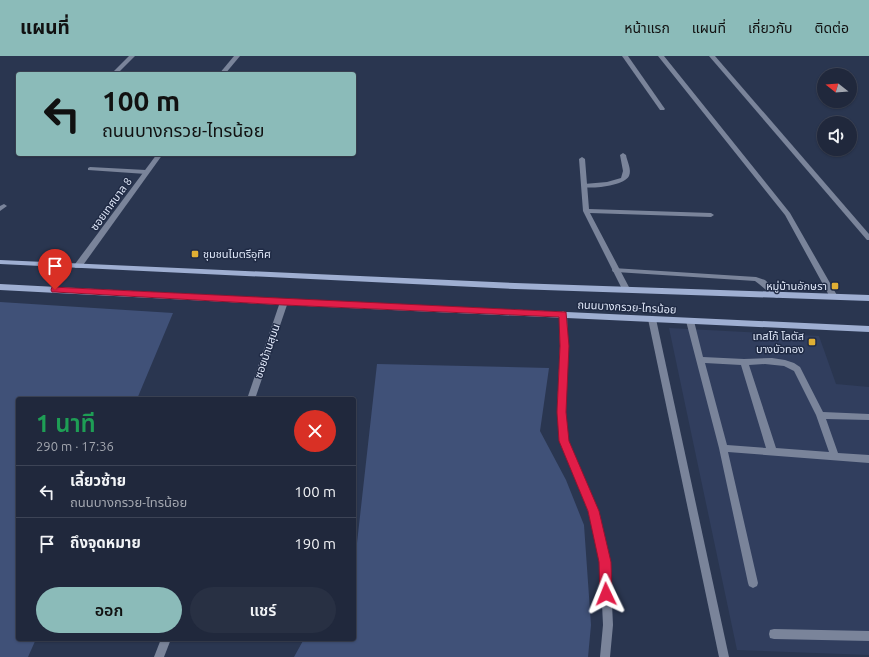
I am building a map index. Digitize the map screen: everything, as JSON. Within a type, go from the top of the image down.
[{"type":"main road","name":"ถนนบางกรวย-ไทรน้อย","points":[[0,262],[507,286],[869,298]]},
{"type":"main road","name":"ถนนบางกรวย-ไทรน้อย","points":[[0,287],[284,302],[869,329]]},
{"type":"street","points":[[116,72],[132,56]]},
{"type":"street","points":[[224,72],[237,56]]},
{"type":"street","points":[[625,56],[662,108]]},
{"type":"street","points":[[661,56],[788,214],[834,297]]},
{"type":"street","points":[[712,56],[869,238]]},
{"type":"street","points":[[584,186],[620,182],[625,178],[626,174],[623,155]]},
{"type":"street","name":"ซอยเทศบาล 8","points":[[78,266],[158,156]]},
{"type":"street","points":[[582,159],[586,211],[626,289]]},
{"type":"street","points":[[90,169],[146,172]]},
{"type":"street","points":[[586,211],[711,215]]},
{"type":"street","points":[[616,270],[756,279],[777,295]]},
{"type":"street","name":"ซอยบ้านสุมน","points":[[252,397],[284,302]]},
{"type":"street","points":[[563,314],[564,346],[561,412],[564,441],[593,511],[605,562],[608,625],[605,657]]},
{"type":"street","points":[[652,319],[724,657]]},
{"type":"street","points":[[690,321],[723,448],[753,583]]},
{"type":"street","points":[[700,360],[783,362],[791,364],[797,369],[820,415],[834,456]]},
{"type":"street","points":[[744,362],[772,451]]},
{"type":"street","points":[[820,415],[869,417]]},
{"type":"street","points":[[723,448],[869,459]]},
{"type":"street","points":[[774,634],[869,636]]},
{"type":"street","points":[[159,657],[165,641]]},
{"type":"shaded area","points":[[0,302],[173,313],[138,397],[16,397],[16,641],[35,641],[28,657],[0,657]]},
{"type":"shaded area","points":[[669,328],[819,336],[836,384],[869,387],[869,655],[737,650]]},
{"type":"shaded area","points":[[377,364],[549,368],[540,431],[566,480],[584,525],[591,625],[588,657],[294,657],[303,641],[356,641],[357,543]]},
{"type":"place","name":"ชุมชนไมตรีอุทิศ","points":[[195,254]]},
{"type":"place","name":"หมู่บ้านอักษรา","points":[[835,286]]},
{"type":"place","name":"เทสโก้ โลตัส บางบัวทอง","points":[[812,342]]},
{"type":"route","points":[[55,290],[563,314],[564,346],[561,412],[564,441],[593,511],[605,562],[606,594]]}]
